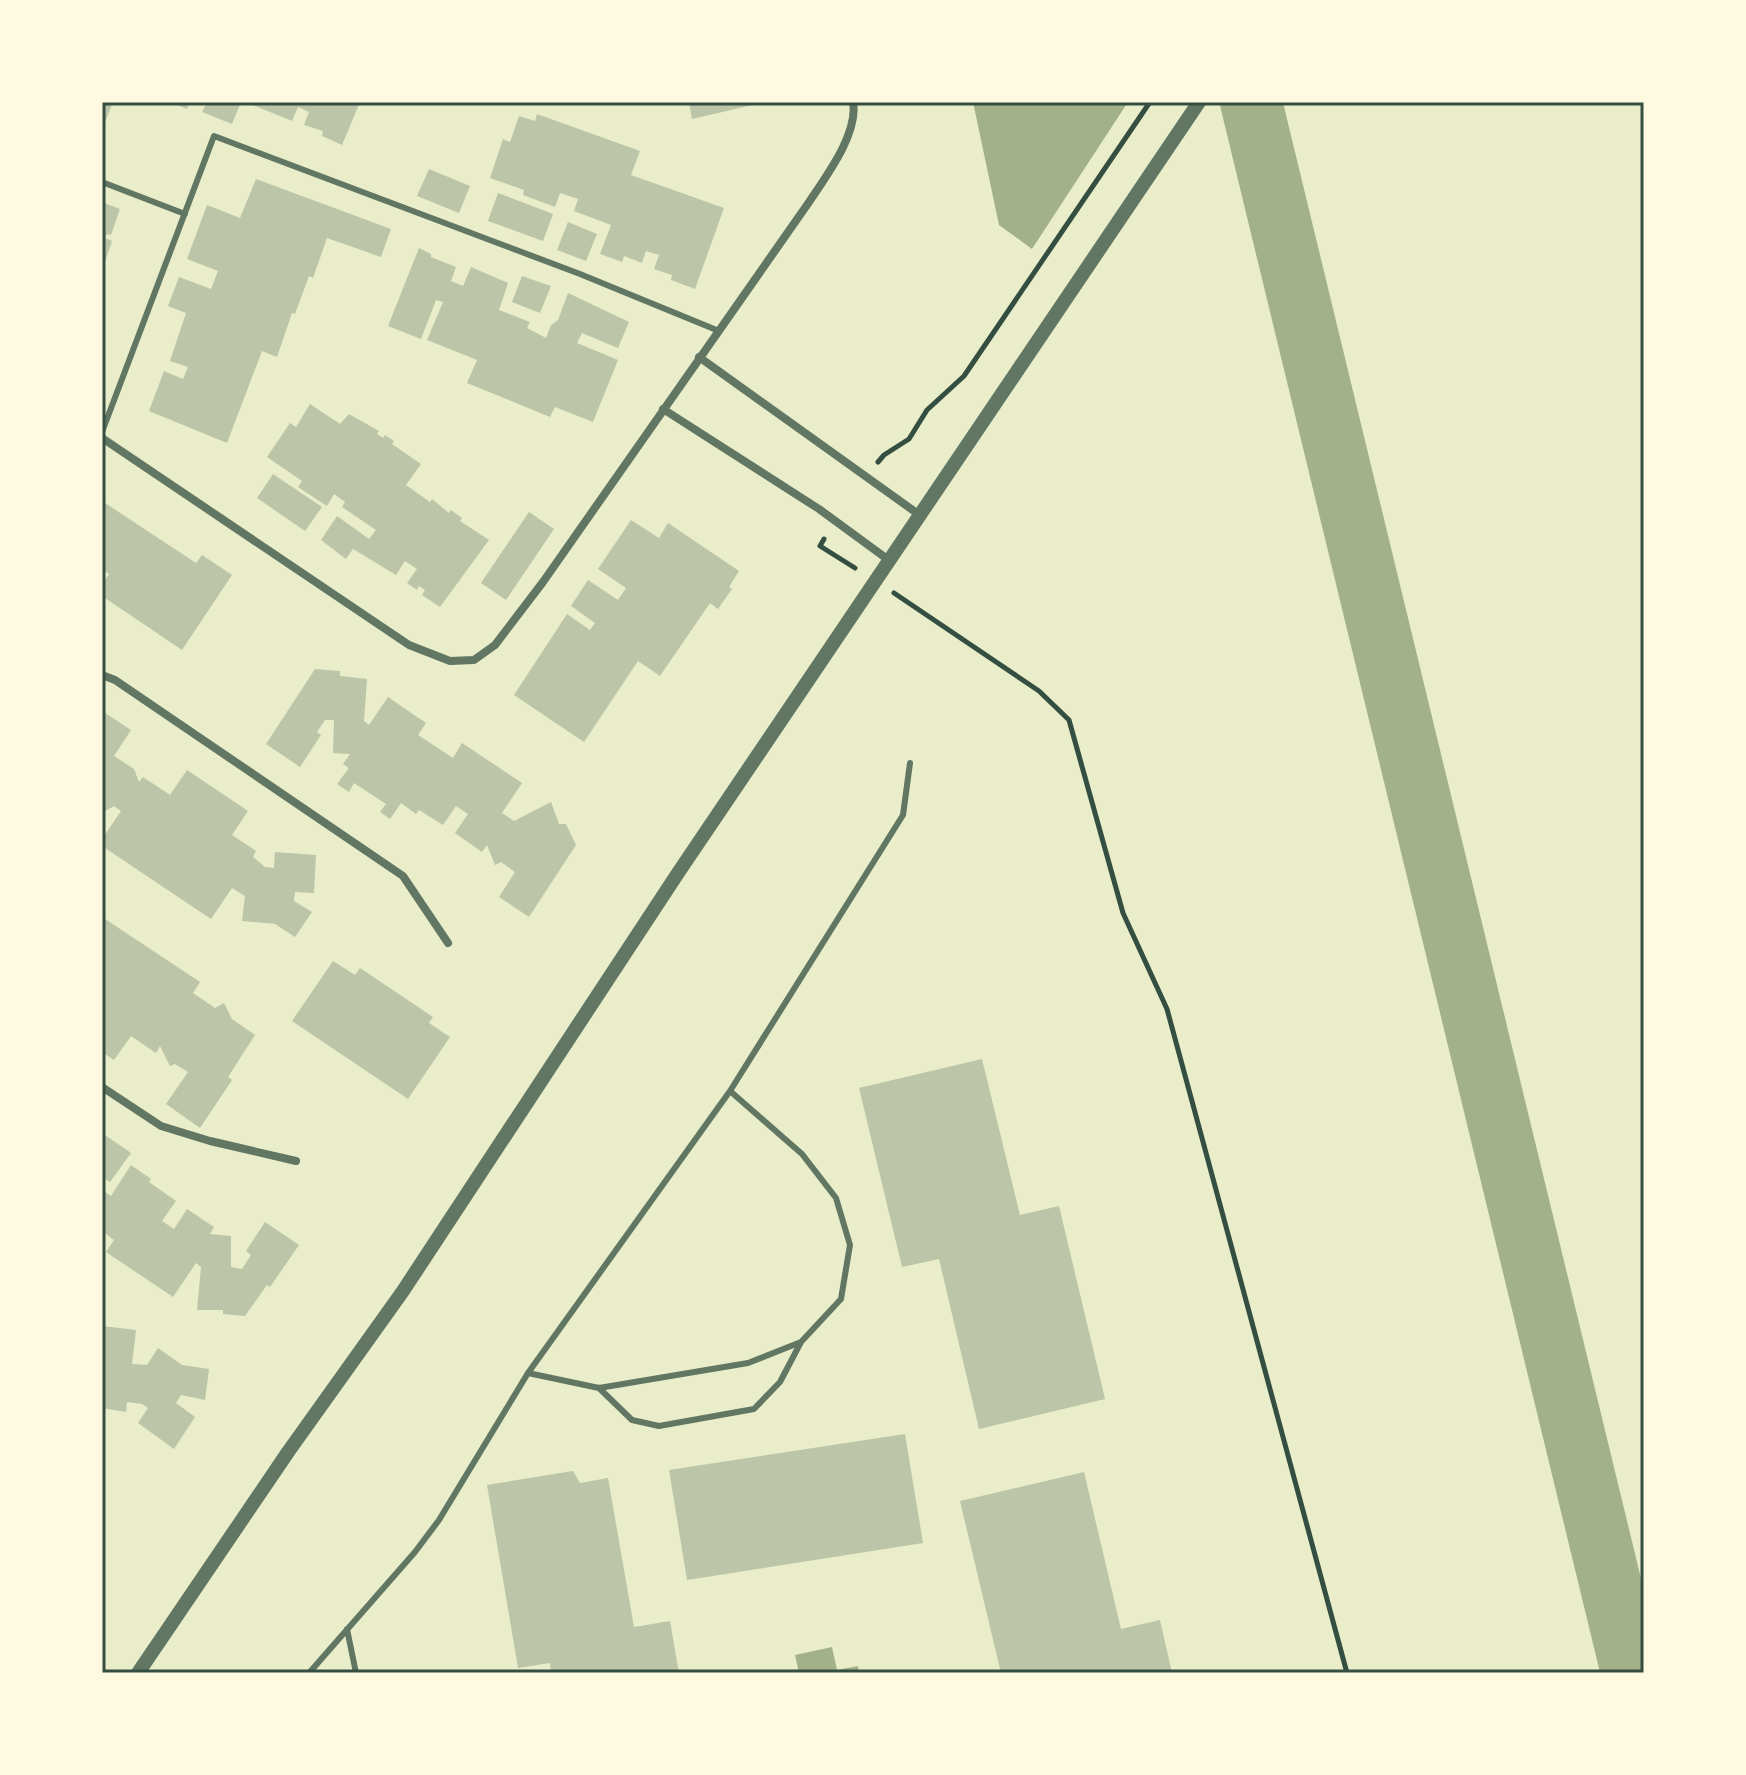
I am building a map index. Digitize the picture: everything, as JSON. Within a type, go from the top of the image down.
[{"type":"street","points":[[102,435],[409,645],[450,661],[474,660],[495,645],[543,582],[807,205],[842,148],[855,112],[853,102]]},
{"type":"street","points":[[138,1673],[288,1452],[403,1291],[678,873],[1199,102]]},
{"type":"street","points":[[699,357],[921,516]]},
{"type":"street","points":[[663,409],[755,466],[890,561]]},
{"type":"street","points":[[102,675],[115,680],[403,876],[448,943]]},
{"type":"street","points":[[102,1087],[161,1126],[296,1161]]},
{"type":"lane","points":[[102,435],[214,136],[580,274],[719,331]]},
{"type":"lane","points":[[102,182],[185,214]]},
{"type":"lane","points":[[309,1673],[415,1552],[439,1520],[528,1373],[730,1091],[903,815],[910,763]]},
{"type":"lane","points":[[599,1388],[632,1420],[659,1426],[754,1409],[780,1382],[801,1342],[841,1299],[850,1245],[836,1198],[802,1154],[730,1091]]},
{"type":"lane","points":[[528,1373],[599,1388],[748,1363],[801,1342]]},
{"type":"lane","points":[[347,1629],[356,1673]]},
{"type":"path","points":[[868,477],[884,455],[909,439],[927,410],[964,376],[1150,102]]},
{"type":"path","points":[[836,522],[820,546],[1039,691],[1069,720],[1123,913],[1167,1009],[1347,1673]]},
{"type":"shaded area","points":[[973,102],[1128,102],[1032,249],[999,225]]},
{"type":"shaded area","points":[[832,1647],[837,1670],[858,1666],[859,1673],[799,1673],[795,1655]]},
{"type":"building","points":[[102,102],[113,102],[102,130]]},
{"type":"building","points":[[170,102],[190,102],[187,109]]},
{"type":"building","points":[[207,102],[241,102],[232,124],[202,112]]},
{"type":"building","points":[[255,102],[360,102],[342,145],[322,136],[323,131],[304,125],[309,112],[298,107],[292,121],[253,105]]},
{"type":"building","points":[[689,102],[760,102],[761,103],[692,119]]},
{"type":"building","points":[[537,114],[640,151],[631,175],[724,208],[695,289],[671,280],[672,275],[654,269],[659,255],[646,251],[642,263],[624,256],[622,262],[600,254],[611,225],[574,211],[578,199],[560,193],[555,207],[523,195],[524,190],[490,178],[503,139],[510,142],[519,116],[535,121]]},
{"type":"building","points":[[429,169],[470,186],[459,213],[417,196]]},
{"type":"building","points":[[256,179],[391,229],[381,257],[327,238],[313,278],[309,276],[295,314],[292,313],[277,357],[262,351],[227,443],[149,411],[164,371],[183,379],[188,367],[170,361],[186,313],[168,306],[179,277],[211,289],[218,271],[187,259],[207,205],[240,218]]},
{"type":"building","points":[[498,193],[553,214],[543,241],[488,221]]},
{"type":"building","points":[[102,202],[120,209],[111,235],[107,234],[105,238],[112,241],[105,262],[102,260]]},
{"type":"building","points":[[568,222],[597,234],[586,261],[557,250]]},
{"type":"building","points":[[419,248],[431,257],[456,267],[451,281],[463,286],[471,267],[508,283],[499,310],[530,322],[527,328],[546,338],[551,325],[558,320],[568,293],[629,322],[618,348],[582,333],[577,343],[618,360],[593,422],[555,407],[550,417],[467,383],[477,360],[427,340],[443,302],[436,300],[421,339],[388,326]]},
{"type":"building","points":[[522,276],[551,286],[540,313],[512,302]]},
{"type":"building","points":[[310,404],[340,424],[349,414],[379,431],[377,434],[383,438],[385,435],[394,441],[392,444],[421,464],[406,485],[430,502],[432,499],[449,513],[451,510],[462,518],[460,521],[489,540],[440,607],[422,595],[425,590],[419,586],[417,590],[407,583],[417,569],[405,561],[396,575],[353,549],[346,559],[321,540],[337,516],[369,539],[376,530],[342,507],[345,502],[334,494],[327,506],[298,487],[302,481],[267,457],[290,423],[296,427]]},
{"type":"building","points":[[273,474],[322,507],[305,531],[257,498]]},
{"type":"building","points":[[102,501],[196,563],[202,555],[232,575],[182,650],[102,596],[102,585],[109,574],[102,569]]},
{"type":"building","points":[[529,512],[554,529],[506,600],[481,583]]},
{"type":"building","points":[[631,520],[659,538],[668,523],[739,571],[729,587],[732,589],[718,609],[710,603],[660,676],[638,661],[584,742],[514,695],[567,614],[590,630],[595,623],[571,606],[588,580],[618,600],[626,588],[598,569]]},
{"type":"building","points":[[315,669],[340,671],[340,676],[367,679],[364,721],[369,725],[388,697],[426,723],[418,735],[453,758],[462,743],[522,783],[502,813],[514,821],[551,802],[559,824],[566,824],[576,845],[529,917],[499,897],[515,872],[501,862],[495,865],[487,845],[482,852],[455,833],[468,814],[456,806],[443,825],[419,810],[416,814],[401,803],[390,819],[380,812],[386,804],[354,783],[349,792],[337,784],[349,768],[343,764],[350,754],[333,753],[334,720],[325,720],[317,732],[321,735],[300,767],[266,744]]},
{"type":"building","points":[[102,711],[131,730],[114,756],[134,769],[139,782],[143,777],[170,795],[187,770],[248,811],[232,835],[256,851],[253,857],[265,867],[274,868],[275,852],[316,855],[314,893],[295,892],[294,901],[312,912],[295,937],[275,924],[242,921],[245,896],[232,888],[211,919],[102,846],[102,839],[121,811],[114,806],[102,813]]},
{"type":"building","points":[[102,917],[200,982],[193,993],[215,1008],[224,1003],[232,1019],[255,1035],[228,1077],[232,1080],[200,1128],[166,1104],[188,1072],[175,1064],[170,1066],[160,1046],[156,1053],[131,1036],[114,1060],[102,1052]]},
{"type":"building","points":[[333,961],[355,975],[360,968],[433,1017],[429,1023],[450,1037],[408,1099],[292,1021]]},
{"type":"building","points":[[982,1059],[1020,1215],[1059,1206],[1105,1399],[979,1429],[939,1259],[902,1267],[859,1088]]},
{"type":"building","points":[[102,1133],[131,1153],[110,1182],[102,1177]]},
{"type":"building","points":[[131,1165],[176,1201],[162,1221],[174,1229],[187,1209],[214,1227],[210,1234],[231,1236],[231,1267],[242,1269],[251,1255],[246,1251],[265,1222],[299,1245],[245,1316],[223,1314],[223,1310],[197,1310],[201,1267],[196,1263],[173,1297],[106,1252],[114,1240],[102,1231],[102,1190],[111,1196]]},
{"type":"building","points":[[102,1326],[136,1330],[132,1364],[147,1365],[158,1348],[182,1365],[209,1369],[205,1400],[181,1395],[176,1403],[195,1417],[174,1449],[138,1423],[148,1408],[142,1404],[127,1402],[126,1412],[102,1408]]},
{"type":"building","points":[[905,1434],[923,1543],[687,1580],[669,1470]]},
{"type":"building","points":[[573,1471],[580,1483],[608,1478],[634,1627],[670,1621],[679,1673],[551,1673],[550,1663],[518,1668],[487,1485]]},
{"type":"building","points":[[1084,1472],[1121,1629],[1160,1620],[1172,1673],[1001,1673],[960,1501]]},
{"type":"waterway","points":[[1251,102],[1632,1673]]}]
